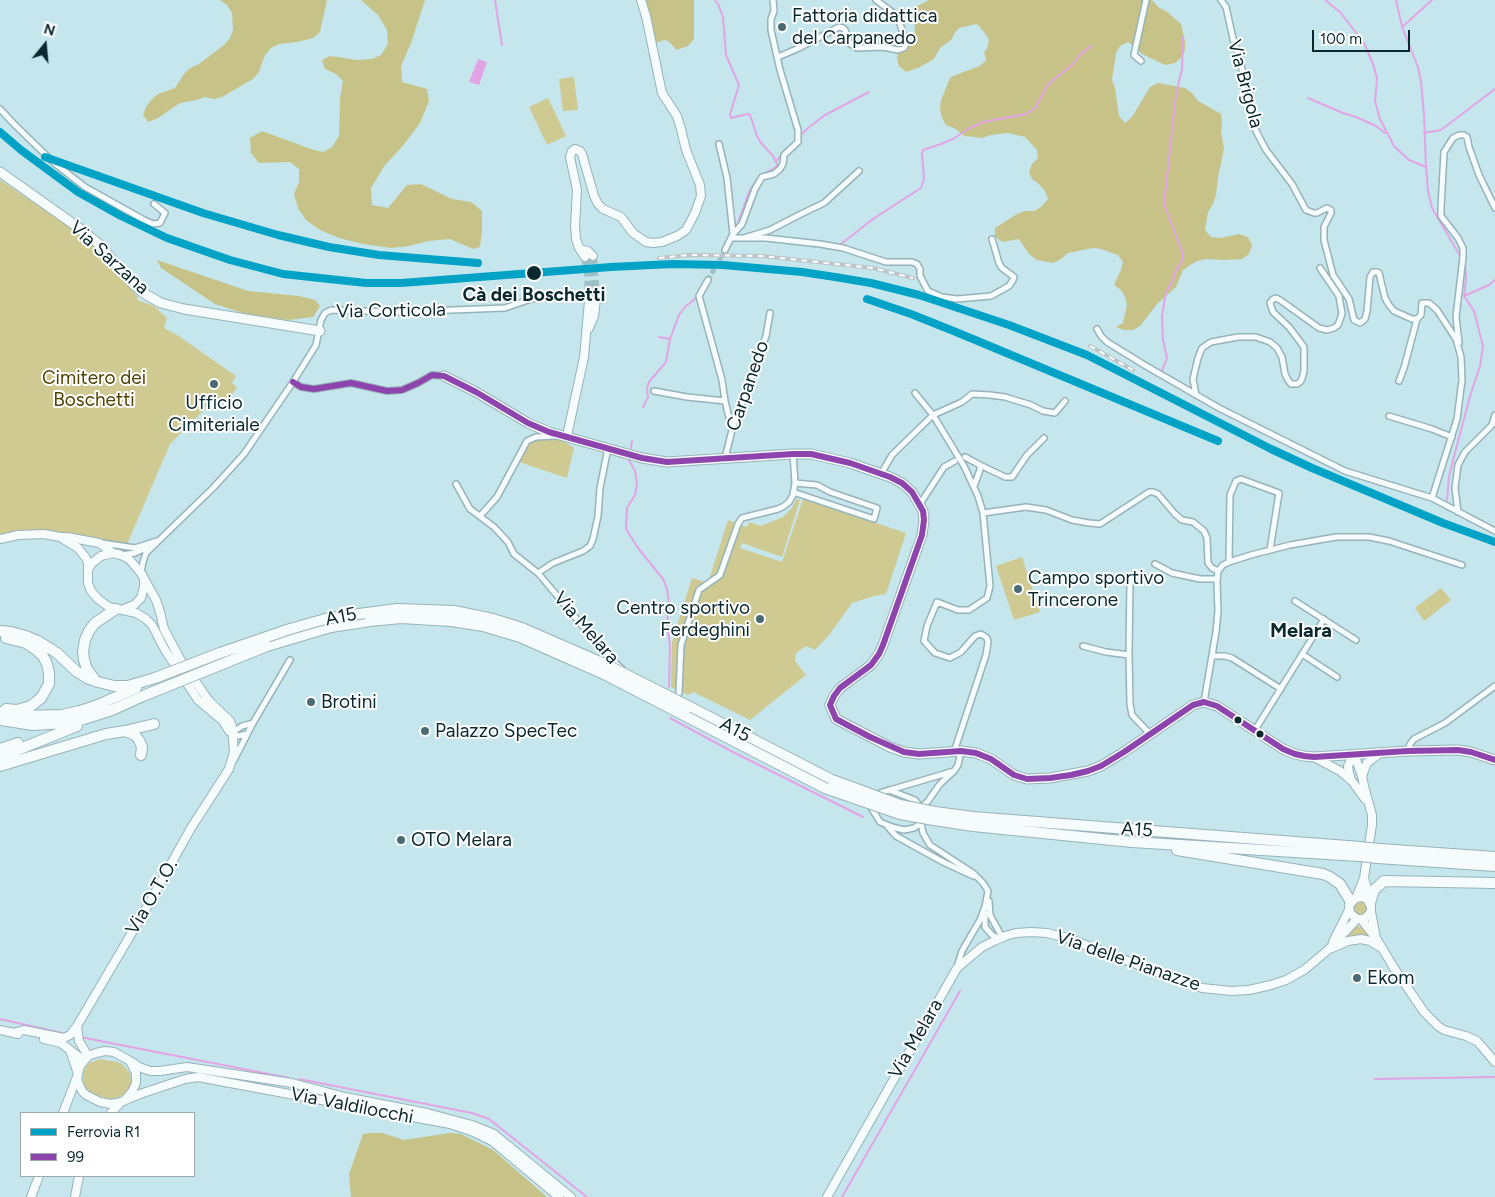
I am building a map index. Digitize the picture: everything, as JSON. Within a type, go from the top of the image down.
[{"type":"highway","points":[[84,660],[83,651],[89,631],[95,623],[120,609]]},
{"type":"highway","name":"A15","points":[[0,720],[18,724],[49,725],[84,719],[112,710],[155,678],[220,653],[329,618],[397,609],[454,611],[493,619],[522,628],[607,664],[832,780],[935,816]]},
{"type":"highway","name":"A15","points":[[0,712],[21,716],[62,715],[80,711],[138,689],[331,627],[401,618],[451,621],[482,626],[520,637],[606,675],[825,788],[900,814],[935,816],[1132,842],[1495,858]]},
{"type":"highway","points":[[0,631],[11,632],[38,641],[57,653],[76,671],[87,678],[114,686],[138,689]]},
{"type":"highway","points":[[0,637],[16,640],[35,649],[47,664],[49,673],[49,684],[46,691],[42,698],[32,706],[16,710],[0,708]]},
{"type":"highway","points":[[78,650],[91,676],[98,682]]},
{"type":"highway","points":[[1,750],[51,735],[102,716],[112,710]]},
{"type":"highway","points":[[0,766],[106,734],[154,724]]},
{"type":"highway","points":[[125,731],[135,735],[140,740],[142,747],[141,755]]},
{"type":"highway","name":"A15","points":[[973,822],[1359,852]]},
{"type":"highway","points":[[1132,842],[1229,860],[1322,874],[1340,884],[1352,903]]},
{"type":"highway","name":"A15","points":[[1379,853],[1451,863],[1495,866]]},
{"type":"highway","points":[[1451,863],[1474,869],[1495,871]]},
{"type":"highway","points":[[1369,904],[1374,890],[1384,881],[1495,883]]},
{"type":"main road","name":"Via Sarzana","points":[[0,172],[99,244],[134,284],[145,294],[161,303],[184,309],[320,331]]},
{"type":"main road","points":[[444,376],[476,392],[528,423],[549,432],[642,458],[661,462],[811,454],[850,463],[902,483],[912,492],[920,504],[923,511],[924,528],[883,646],[871,665],[840,688],[830,705],[836,719],[890,747],[904,752],[919,754],[957,752],[976,754],[984,756],[1014,774],[1027,779],[1050,778],[1088,771],[1101,766],[1193,705],[1204,702],[1217,706],[1283,749],[1295,754],[1314,757],[1380,752],[1458,750],[1483,755],[1495,760]]},
{"type":"street","points":[[589,256],[580,249],[576,239],[574,226],[578,190],[570,157],[572,151],[580,151],[582,154],[598,204],[603,209],[621,217],[633,233],[646,242],[662,242],[686,230],[695,213],[700,196],[700,184],[686,150],[679,122],[662,93],[641,0]]},
{"type":"street","points":[[725,250],[732,236],[742,224],[755,189],[762,178],[774,174],[780,169],[783,164],[784,155],[798,142],[798,130],[780,70],[771,30],[771,19],[774,11],[773,0]]},
{"type":"street","points":[[778,57],[839,28],[845,30],[849,43],[857,48],[883,47],[898,50],[904,48],[906,44],[900,20],[876,0]]},
{"type":"street","points":[[1141,61],[1134,55],[1146,0]]},
{"type":"street","name":"Via Brigola","points":[[1221,0],[1226,7],[1234,43],[1239,55],[1243,74],[1243,87],[1256,131],[1266,150],[1292,184],[1306,210],[1314,213],[1326,208],[1331,210],[1332,213],[1324,227],[1324,240],[1333,275],[1350,299],[1354,320],[1360,323],[1365,319],[1369,280],[1371,273],[1375,272],[1378,273],[1388,305],[1394,311],[1412,319],[1417,319]]},
{"type":"street","points":[[0,109],[53,162],[85,186],[153,224],[160,223],[165,213],[154,204]]},
{"type":"street","points":[[1432,498],[1457,419],[1462,380],[1456,317],[1463,248],[1458,238],[1441,216],[1440,208],[1444,152],[1453,138],[1458,135],[1467,137],[1480,175],[1495,208]]},
{"type":"street","points":[[719,144],[727,178],[732,236]]},
{"type":"street","points":[[744,238],[770,230],[824,202],[859,170]]},
{"type":"street","points":[[732,236],[820,244],[843,248],[886,262],[912,262],[917,264],[920,276],[928,291],[942,297],[957,299],[991,296],[1009,286],[1013,280],[1014,277],[1002,268],[999,263],[992,239]]},
{"type":"street","points":[[1196,395],[1194,379],[1202,348],[1211,342],[1238,337],[1256,337],[1270,342],[1277,348],[1282,357],[1288,380],[1291,384],[1300,382],[1304,371],[1304,347],[1289,327],[1273,312],[1270,303],[1276,298],[1319,328],[1327,330],[1334,328],[1338,325],[1342,314],[1339,296],[1320,268]]},
{"type":"street","points":[[708,280],[699,296],[722,380],[732,430]]},
{"type":"street","name":"Via Corticola","points":[[160,540],[238,461],[294,382],[316,345],[321,320],[325,313],[331,310],[399,312],[505,308],[531,299],[565,293]]},
{"type":"street","points":[[480,516],[497,497],[527,441],[536,437],[567,436],[582,366],[592,300]]},
{"type":"street","points":[[1399,381],[1422,303],[1433,305],[1445,321],[1460,348]]},
{"type":"street","name":"Carpanedo","points":[[725,458],[732,430],[766,336],[770,313]]},
{"type":"street","points":[[1097,329],[1107,342],[1219,408],[1345,471],[1432,498],[1495,531]]},
{"type":"street","points":[[294,382],[301,387],[314,389],[351,383],[388,391],[402,390],[432,375],[444,376]]},
{"type":"street","points":[[654,391],[725,401]]},
{"type":"street","points":[[915,393],[933,415],[957,454],[978,496],[983,513],[990,586],[987,598],[969,610],[958,610],[937,602],[927,626],[924,641],[935,653],[950,658],[961,652],[975,636],[981,634],[987,638],[988,642],[986,655],[957,752],[958,765],[921,808]]},
{"type":"street","points":[[881,474],[892,455],[933,415],[962,402],[972,394],[1005,397],[1043,411],[1055,412],[1065,401]]},
{"type":"street","points":[[1458,512],[1455,488],[1460,460],[1465,452],[1494,425],[1495,415]]},
{"type":"street","points":[[1389,416],[1452,437]]},
{"type":"street","points":[[965,457],[1005,477],[1012,477],[1027,454],[1044,438]]},
{"type":"street","points":[[538,573],[553,563],[583,551],[590,546],[598,516],[600,488],[608,448]]},
{"type":"street","points":[[674,704],[679,693],[681,645],[698,590],[720,575],[738,524],[742,518],[778,509],[789,502],[795,483],[793,454]]},
{"type":"street","points":[[920,504],[944,467],[955,461]]},
{"type":"street","points":[[974,487],[980,465]]},
{"type":"street","points":[[1229,562],[1230,495],[1236,481],[1240,479],[1279,493],[1270,550]]},
{"type":"street","points":[[793,492],[874,519],[877,508],[817,485],[795,483]]},
{"type":"street","name":"Via Melara","points":[[456,484],[470,509],[504,537],[514,554],[538,573],[607,655],[638,685],[812,776],[861,798],[872,809]]},
{"type":"street","points":[[983,513],[1026,507],[1046,510],[1072,520],[1100,524],[1149,492],[1153,492],[1158,494],[1182,520],[1194,522],[1204,531],[1207,538],[1208,563],[1218,571]]},
{"type":"street","points":[[0,539],[18,535],[44,534],[135,548],[160,540]]},
{"type":"street","points":[[60,537],[78,548],[88,563],[88,584],[91,591],[104,604],[136,613],[146,619],[152,625],[165,650],[198,700],[224,721],[229,731],[238,736],[247,734]]},
{"type":"street","points":[[1204,702],[1218,612],[1218,571],[1222,565],[1270,550],[1336,537],[1369,537],[1389,541],[1462,565]]},
{"type":"street","points":[[88,570],[92,563],[101,556],[135,553],[160,540]]},
{"type":"street","points":[[120,609],[134,605],[140,598],[144,587],[142,576],[146,554],[160,540]]},
{"type":"street","points":[[99,543],[129,559],[142,576],[156,600],[164,629],[172,646],[209,701],[230,722],[242,726]]},
{"type":"street","points":[[1155,564],[1172,574],[1200,579],[1217,579]]},
{"type":"street","points":[[1130,578],[1129,655],[1132,715],[1150,734]]},
{"type":"street","points":[[1295,601],[1356,640]]},
{"type":"street","points":[[1255,730],[1324,620]]},
{"type":"street","points":[[1083,646],[1129,655]]},
{"type":"street","points":[[1302,654],[1337,677]]},
{"type":"street","points":[[1212,656],[1232,658],[1281,689]]},
{"type":"street","name":"Via O.T.O.","points":[[13,1033],[24,1030],[64,1038],[70,1036],[147,907],[191,828],[229,769],[253,723],[290,660]]},
{"type":"street","points":[[1408,751],[1414,739],[1445,724],[1495,686]]},
{"type":"street","name":"Via O.T.O.","points":[[229,769],[234,752],[230,722]]},
{"type":"street","points":[[232,733],[242,726],[253,723]]},
{"type":"street","points":[[1362,776],[1367,763],[1380,752]]},
{"type":"street","points":[[1352,782],[1348,766],[1354,754]]},
{"type":"street","name":"Via delle Pianazze","points":[[1328,950],[1364,878],[1372,825],[1372,815],[1354,754]]},
{"type":"street","points":[[1314,757],[1340,771],[1352,782],[1369,805]]},
{"type":"street","points":[[889,790],[915,800],[925,813],[921,823],[914,828],[904,830],[880,822],[872,809],[880,793],[889,790],[954,771]]},
{"type":"street","name":"Via Melara","points":[[851,793],[880,793]]},
{"type":"street","points":[[921,823],[923,832],[930,845],[964,866],[986,887],[990,915],[1000,938]]},
{"type":"street","points":[[886,825],[896,836],[979,879]]},
{"type":"street","name":"Via delle Pianazze","points":[[1364,878],[1376,938],[1411,994],[1424,1012],[1438,1026],[1450,1033],[1466,1036],[1477,1041],[1495,1062]]},
{"type":"street","name":"Via Melara","points":[[827,1197],[957,968],[962,951],[986,907],[988,896]]},
{"type":"street","points":[[1363,897],[1369,904],[1367,917],[1359,919],[1352,916],[1352,903],[1363,897]]},
{"type":"street","points":[[986,907],[985,927],[992,935],[1000,938]]},
{"type":"street","name":"Via delle Pianazze","points":[[957,968],[982,948],[1000,938],[1016,933],[1047,933],[1067,938],[1202,988],[1231,991],[1260,988],[1286,980],[1304,970],[1328,950],[1359,919],[1376,938]]},
{"type":"street","name":"Via delle Pianazze","points":[[1328,950],[1348,941],[1361,939],[1370,941],[1381,948]]},
{"type":"street","points":[[77,1026],[79,1041],[86,1058]]},
{"type":"street","points":[[0,1030],[61,1044],[86,1058]]},
{"type":"street","points":[[70,1050],[82,1091],[90,1098],[106,1103],[123,1101]]},
{"type":"street","points":[[63,1112],[86,1058],[105,1051],[114,1052],[130,1061],[136,1073],[136,1083],[132,1092],[112,1112]]},
{"type":"street","name":"Via Valdilocchi","points":[[130,1061],[138,1067],[150,1071],[187,1066],[261,1078],[345,1097],[427,1112],[472,1125],[494,1134],[571,1197]]},
{"type":"street","name":"Via Valdilocchi","points":[[123,1101],[185,1079],[198,1077],[450,1124],[492,1141],[560,1197]]},
{"type":"street","points":[[31,1197],[39,1177]]},
{"type":"street","points":[[75,1197],[79,1177]]},
{"type":"green space","points":[[574,77],[578,110],[563,111],[559,79]]},
{"type":"green space","points":[[548,98],[566,136],[547,145],[529,107]]},
{"type":"green space","name":"Cimitero dei Boschetti","points":[[0,180],[74,229],[94,245],[138,296],[137,300],[154,306],[167,318],[164,328],[236,376],[232,383],[237,388],[224,404],[214,397],[209,405],[170,444],[128,542],[128,546],[17,532],[0,535]]},
{"type":"green space","points":[[535,439],[560,439],[574,448],[567,478],[519,462],[528,446]]},
{"type":"green space","name":"Centro sportivo Ferdeghini","points":[[796,499],[800,500],[782,557],[742,543],[743,539],[740,548],[782,562],[803,499],[906,533],[886,594],[852,603],[830,634],[815,650],[806,646],[796,653],[795,661],[806,675],[750,720],[693,692],[688,695],[671,687],[672,642],[692,578],[708,583],[728,520],[747,527],[749,522],[761,526],[783,517],[792,508]]},
{"type":"green space","name":"Campo sportivo Trincerone","points":[[1022,557],[1040,612],[1014,620],[996,566]]},
{"type":"green space","points":[[1441,588],[1451,600],[1424,621],[1415,608]]},
{"type":"green space","points":[[1358,901],[1364,901],[1368,908],[1364,915],[1358,915],[1354,911],[1354,905]]},
{"type":"green space","points":[[1358,926],[1364,928],[1373,940],[1343,940],[1352,929]]},
{"type":"green space","points":[[99,1059],[122,1064],[130,1073],[131,1084],[129,1089],[120,1097],[109,1099],[96,1095],[87,1090],[84,1085],[83,1074],[85,1068],[88,1064]]},
{"type":"shaded area","points":[[220,0],[327,0],[320,32],[313,38],[279,44],[271,48],[265,55],[259,72],[253,79],[222,97],[214,99],[205,97],[180,103],[158,118],[148,122],[143,115],[151,100],[158,94],[175,88],[190,68],[199,64],[224,45],[230,38],[233,30],[232,13],[227,5]]},
{"type":"shaded area","points":[[361,0],[425,0],[411,43],[401,66],[402,82],[427,89],[429,101],[420,123],[402,147],[385,165],[371,188],[372,205],[388,208],[407,185],[421,184],[452,199],[471,202],[482,211],[480,247],[473,249],[450,239],[391,248],[339,238],[320,230],[306,220],[298,208],[294,194],[299,182],[299,169],[290,162],[259,163],[251,153],[250,138],[262,131],[323,152],[332,147],[339,136],[340,98],[343,81],[336,74],[325,69],[322,60],[330,56],[357,60],[372,59],[381,55],[388,44],[387,30],[378,15]]},
{"type":"shaded area","points":[[645,0],[694,0],[694,39],[688,46],[676,50],[668,41],[664,40],[656,43]]},
{"type":"shaded area","points":[[929,0],[1152,0],[1158,7],[1166,11],[1181,24],[1185,50],[1181,58],[1175,63],[1165,65],[1142,54],[1128,42],[1120,46],[1116,53],[1112,80],[1119,116],[1125,123],[1132,117],[1150,87],[1158,83],[1185,88],[1198,101],[1221,114],[1224,149],[1216,195],[1208,212],[1205,230],[1211,237],[1220,238],[1239,234],[1248,237],[1252,245],[1249,254],[1242,259],[1206,259],[1190,265],[1183,270],[1176,287],[1157,304],[1140,326],[1133,330],[1124,330],[1116,327],[1123,323],[1127,305],[1121,290],[1114,285],[1123,262],[1118,255],[1093,248],[1068,253],[1053,263],[1037,260],[1029,254],[1019,239],[1003,242],[995,237],[995,228],[1017,214],[1025,211],[1035,211],[1048,199],[1045,191],[1032,179],[1029,172],[1032,164],[1038,158],[1037,150],[1025,137],[1008,133],[982,138],[965,136],[946,125],[942,118],[941,100],[950,78],[980,66],[986,60],[984,52],[987,49],[989,40],[976,24],[959,28],[951,40],[940,48],[934,59],[918,68],[906,72],[899,66],[898,54],[909,46],[914,39],[915,25],[913,16],[915,7]]},
{"type":"shaded area","points":[[478,59],[487,62],[479,85],[469,82]]},
{"type":"shaded area","points":[[157,260],[248,291],[299,296],[315,300],[320,306],[313,317],[288,320],[243,313],[215,304],[161,268]]},
{"type":"shaded area","points":[[382,1133],[404,1140],[450,1133],[461,1134],[493,1150],[547,1197],[351,1197],[349,1174],[363,1134]]},
{"type":"waterway","points":[[495,0],[502,45]]},
{"type":"waterway","points":[[715,0],[723,17],[726,55],[739,85],[730,114],[731,118],[750,115],[757,136],[777,164],[777,166],[758,178],[749,192],[737,226]]},
{"type":"waterway","points":[[1325,0],[1340,12],[1364,43],[1377,78],[1375,101],[1380,119],[1394,146],[1409,160],[1426,167]]},
{"type":"waterway","points":[[1396,0],[1402,27],[1418,67],[1421,82],[1428,191],[1432,208],[1459,254]]},
{"type":"waterway","points":[[1402,27],[1432,0]]},
{"type":"waterway","points":[[1161,373],[1167,358],[1163,340],[1162,316],[1166,292],[1182,261],[1183,254],[1164,204],[1176,94],[1182,69],[1183,37]]},
{"type":"waterway","points":[[841,244],[873,219],[921,188],[924,179],[923,150],[953,139],[983,122],[1026,114],[1035,108],[1047,86],[1091,46]]},
{"type":"waterway","points":[[1424,133],[1441,130],[1495,89]]},
{"type":"waterway","points":[[802,134],[825,115],[869,92]]},
{"type":"waterway","points":[[1308,98],[1376,126],[1385,133]]},
{"type":"waterway","points":[[776,161],[783,154]]},
{"type":"waterway","points":[[1447,500],[1449,476],[1480,366],[1483,346],[1474,311],[1464,296],[1465,264]]},
{"type":"waterway","points":[[1464,296],[1489,285],[1495,280]]},
{"type":"waterway","points":[[643,407],[648,397],[647,388],[649,382],[666,362],[670,339],[679,315],[696,298]]},
{"type":"waterway","points":[[659,337],[670,339]]},
{"type":"waterway","points":[[631,448],[632,441]]},
{"type":"waterway","points":[[629,460],[635,471],[637,484],[635,495],[627,508],[626,529],[638,548],[663,579],[667,589],[669,604],[667,623],[670,646],[669,687]]},
{"type":"waterway","points":[[670,718],[731,751],[863,817]]},
{"type":"waterway","points":[[842,1197],[960,991]]},
{"type":"waterway","points":[[0,1019],[66,1034]]},
{"type":"waterway","points":[[80,1037],[289,1078]]},
{"type":"waterway","points":[[1375,1079],[1495,1077]]},
{"type":"waterway","points":[[299,1079],[472,1113],[489,1119],[587,1197]]},
{"type":"tunnel","points":[[708,280],[725,250]]},
{"type":"tunnel","points":[[593,256],[596,299]]},
{"type":"tunnel","points":[[585,257],[588,272],[589,301]]},
{"type":"railway","points":[[0,132],[78,192],[121,216],[167,238],[230,260],[283,274],[366,283],[401,283],[611,267],[672,264],[723,265],[835,277],[871,283],[919,295]]},
{"type":"railway","points":[[659,258],[689,255],[762,256],[873,268],[913,278]]},
{"type":"railway","points":[[1090,346],[1133,370]]},
{"type":"railway","points":[[1087,355],[1312,468],[1443,523],[1495,542]]},
{"type":"rail line","name":"R1","points":[[0,132],[78,192],[121,216],[167,238],[230,260],[283,274],[366,283],[401,283],[611,267],[672,264],[723,265],[835,277],[871,283],[919,295],[1009,325],[1087,355],[1312,468],[1443,523],[1495,542]]},
{"type":"rail line","name":"R1","points":[[45,157],[203,213],[278,235],[329,247],[379,255],[478,263]]},
{"type":"rail line","name":"R1","points":[[867,299],[956,332],[1218,441]]},
{"type":"transit line","name":"99","points":[[293,382],[301,387],[314,389],[351,383],[387,391],[402,390],[432,375],[444,376],[476,392],[528,423],[549,432],[642,458],[667,462],[811,454],[850,463],[902,483],[912,492],[923,511],[922,535],[879,654],[871,665],[840,688],[830,705],[836,719],[904,752],[919,754],[961,751],[976,753],[991,759],[1014,775],[1027,779],[1071,775],[1101,766],[1193,705],[1204,702],[1217,706],[1283,749],[1304,756],[1458,750],[1495,760]]},
{"type":"place","name":"Fattoria didattica del Carpanedo","points":[[782,27]]},
{"type":"place","name":"Cà dei Boschetti","points":[[534,273]]},
{"type":"place","name":"Ufficio Cimiteriale","points":[[214,384]]},
{"type":"place","name":"Campo sportivo Trincerone","points":[[1018,589]]},
{"type":"place","name":"Centro sportivo Ferdeghini","points":[[760,619]]},
{"type":"place","name":"Brotini","points":[[311,702]]},
{"type":"place","name":"Palazzo SpecTec","points":[[425,731]]},
{"type":"place","name":"OTO Melara","points":[[401,840]]},
{"type":"place","name":"Ekom","points":[[1357,978]]},
{"type":"district","name":"Melara","points":[[1301,631]]}]
